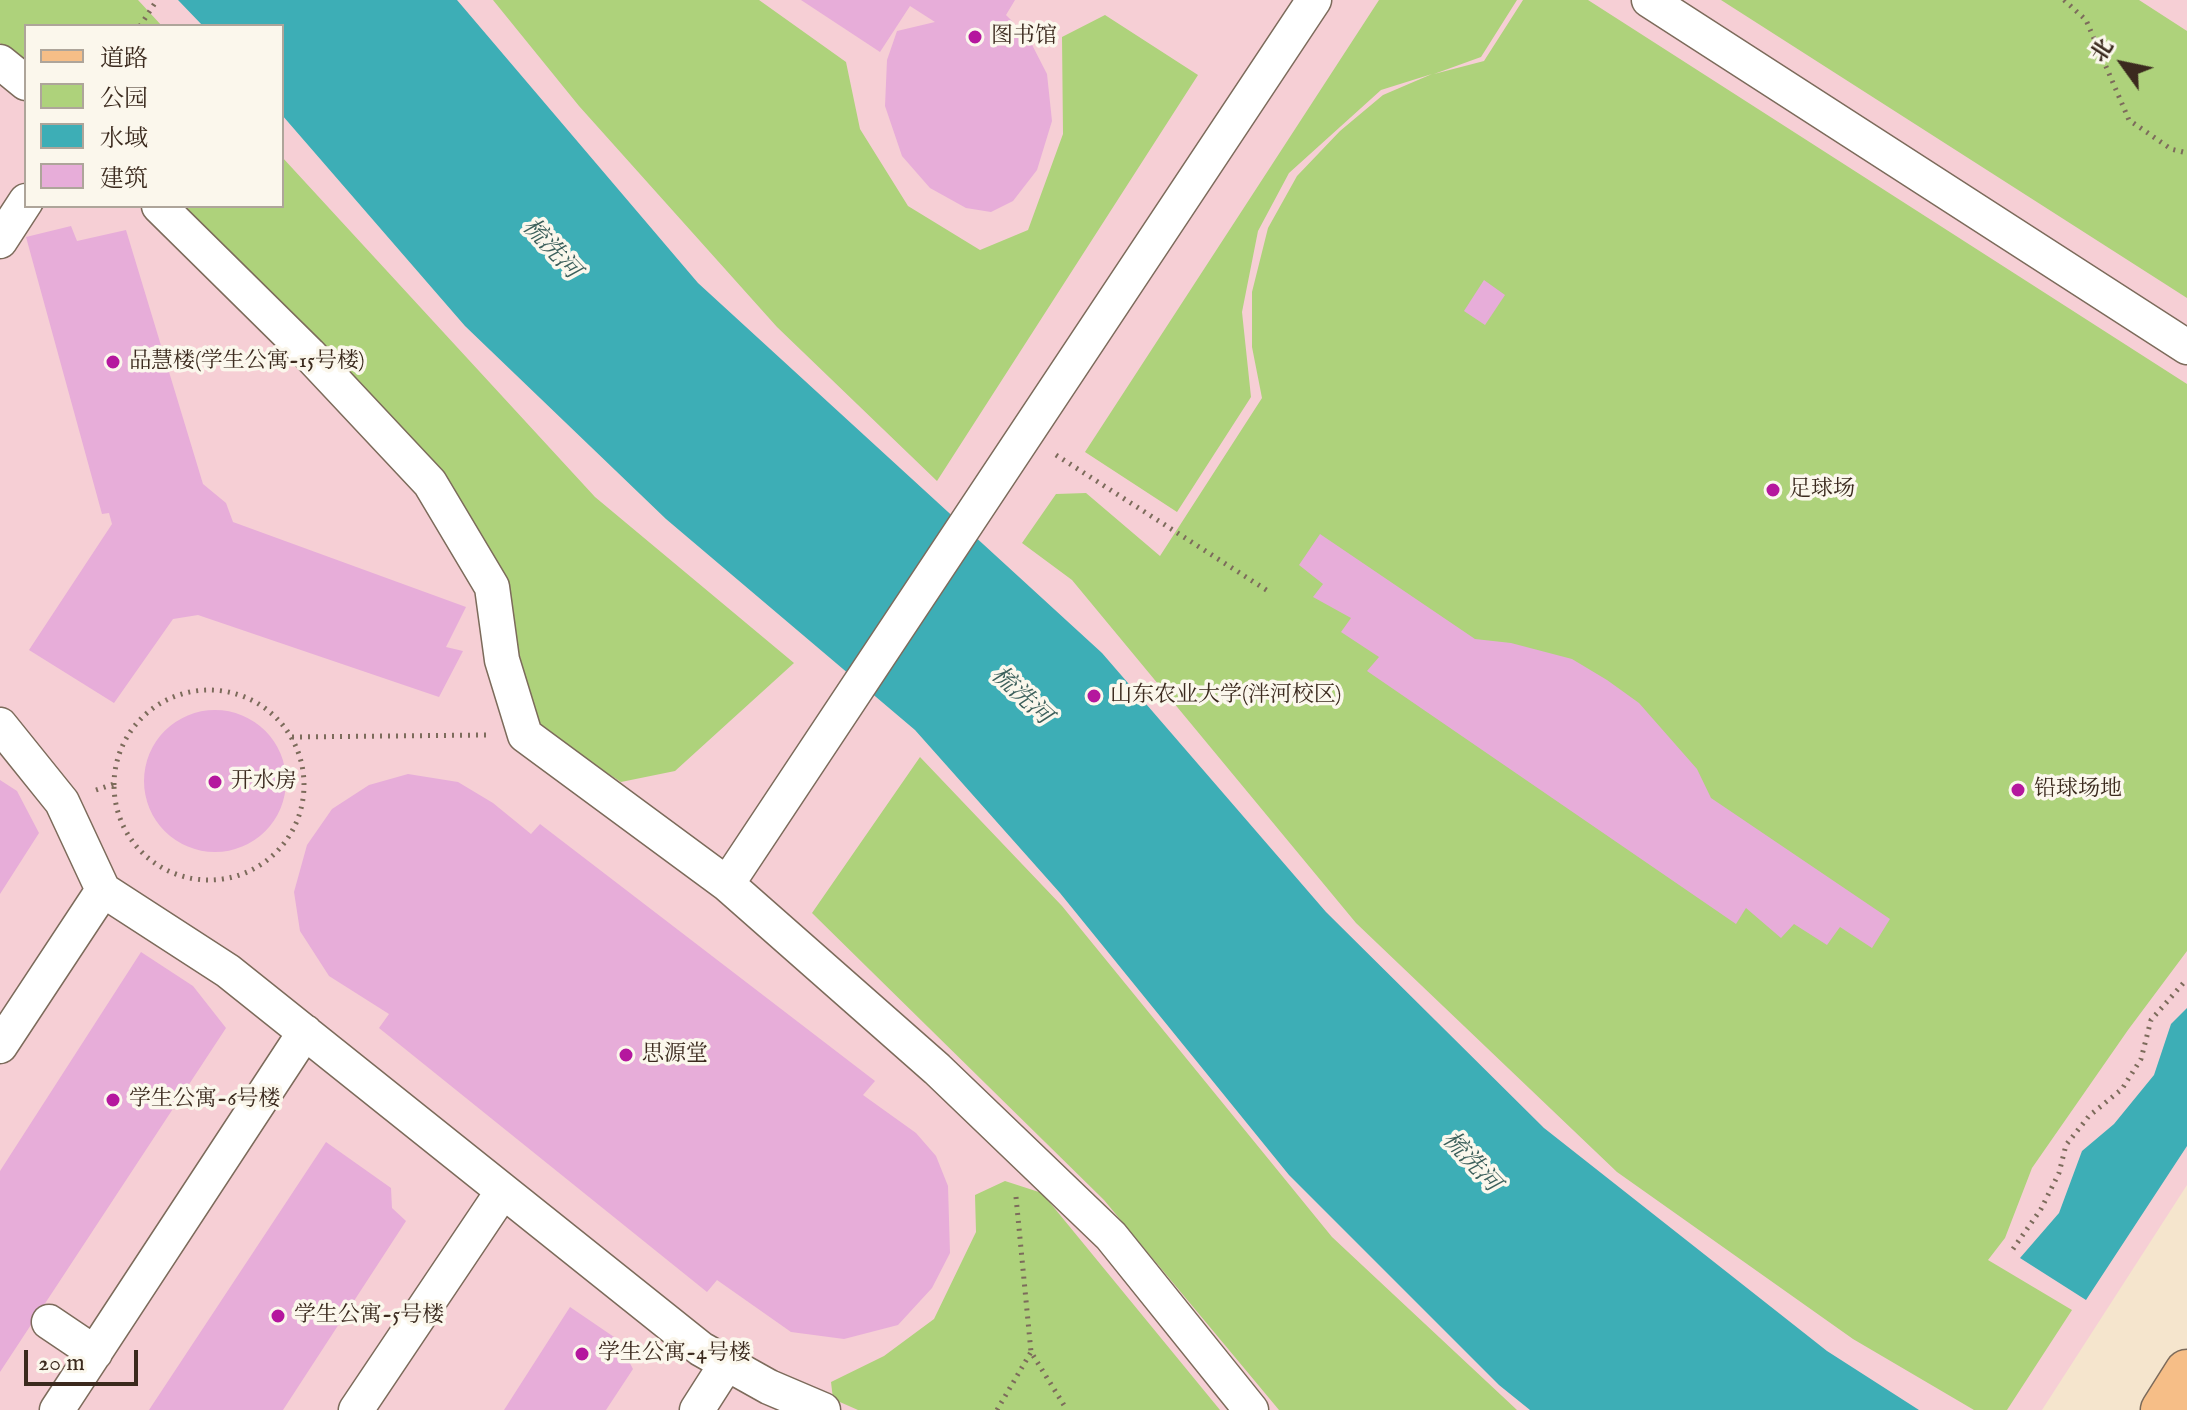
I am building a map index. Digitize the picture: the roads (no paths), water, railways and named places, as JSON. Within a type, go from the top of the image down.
[{"type":"main road","points":[[2163,1410],[2187,1372]]},
{"type":"street","points":[[727,884],[1314,0]]},
{"type":"street","points":[[1649,0],[2187,347]]},
{"type":"street","points":[[0,62],[24,81]]},
{"type":"street","points":[[0,241],[24,204]]},
{"type":"street","points":[[161,208],[309,354],[430,483],[492,587],[502,660],[525,735],[727,884],[937,1069],[1111,1236],[1251,1410]]},
{"type":"street","points":[[0,725],[62,802],[103,890],[228,971],[701,1349],[769,1387],[823,1410]]},
{"type":"street","points":[[0,1046],[103,890]]},
{"type":"street","points":[[57,1410],[305,1032]]},
{"type":"street","points":[[356,1410],[503,1191]]},
{"type":"street","points":[[49,1322],[95,1353]]},
{"type":"street","points":[[697,1410],[727,1363]]},
{"type":"water","name":"梳洗河","points":[[178,0],[457,0],[698,283],[1102,653],[1326,912],[1544,1128],[1827,1351],[1919,1410],[1530,1410],[1499,1385],[1289,1175],[1060,893],[915,730],[666,519],[465,326],[284,117],[284,24],[201,24]]},
{"type":"water","points":[[2187,1008],[2187,1146],[2086,1300],[2020,1258],[2059,1213],[2082,1151],[2114,1124],[2154,1075],[2171,1024]]},
{"type":"place","name":"图书馆","points":[[975,37]]},
{"type":"place","name":"品慧楼(学生公寓-15号楼)","points":[[113,362]]},
{"type":"place","name":"足球场","points":[[1773,490]]},
{"type":"place","name":"山东农业大学(泮河校区)","points":[[1094,696]]},
{"type":"place","name":"开水房","points":[[215,782]]},
{"type":"place","name":"铅球场地","points":[[2018,790]]},
{"type":"place","name":"思源堂","points":[[626,1055]]},
{"type":"place","name":"学生公寓-6号楼","points":[[113,1100]]},
{"type":"place","name":"学生公寓-5号楼","points":[[278,1316]]},
{"type":"place","name":"学生公寓-4号楼","points":[[582,1354]]}]
